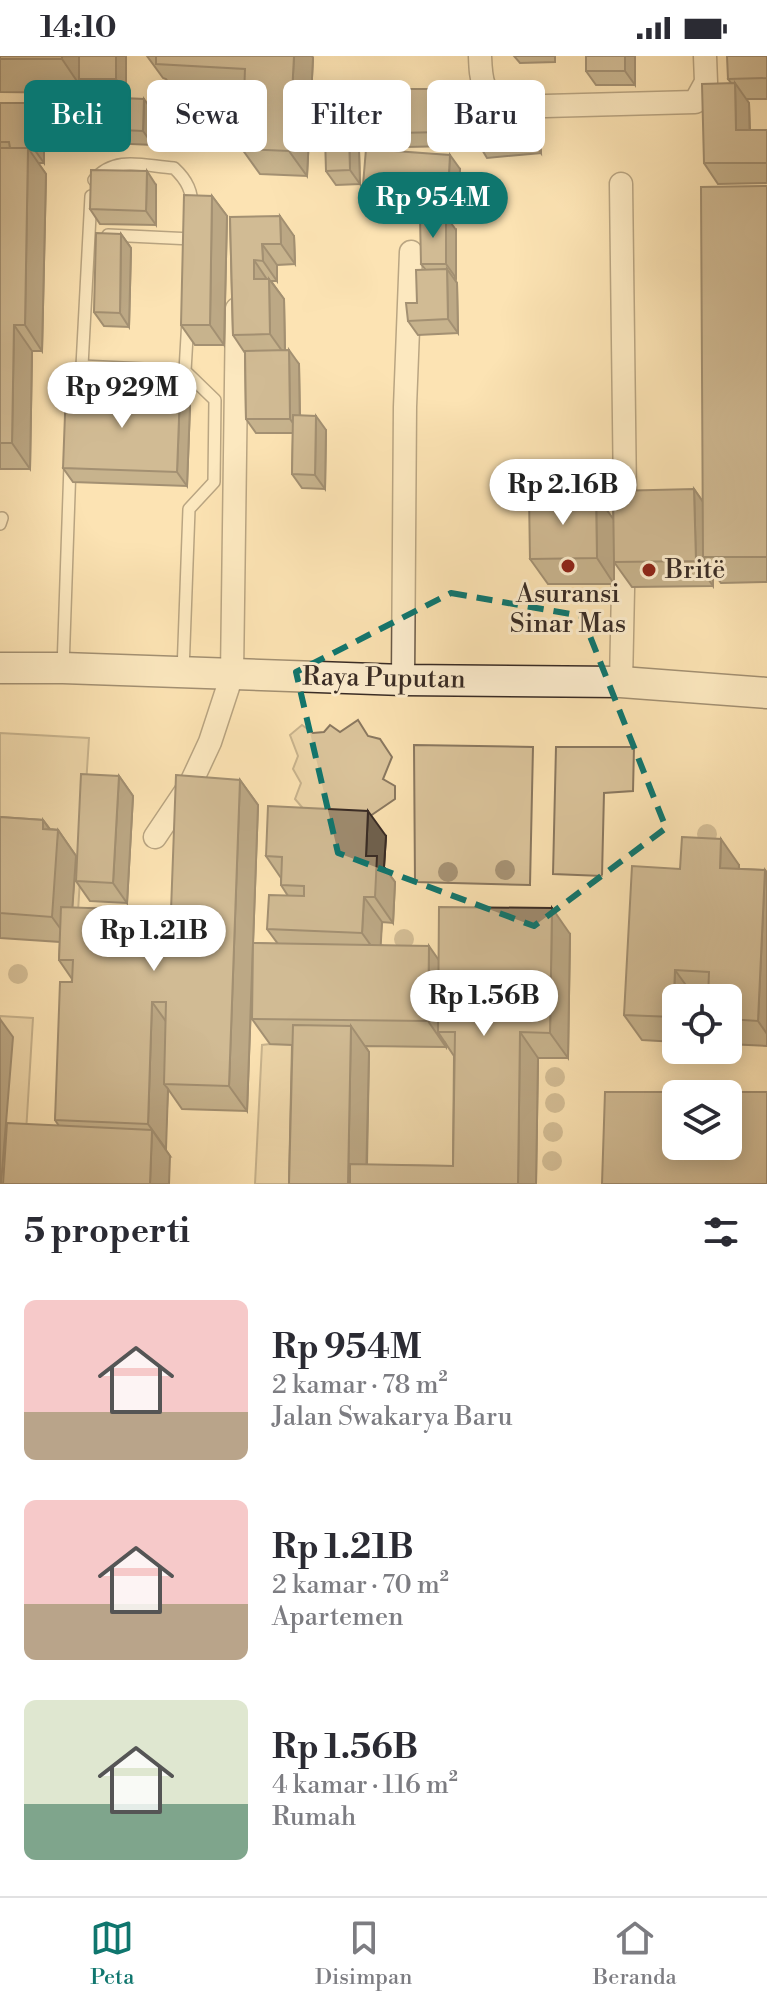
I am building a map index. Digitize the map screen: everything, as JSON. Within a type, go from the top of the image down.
[{"type":"main road","name":"Raya Puputan","points":[[0,668],[403,680],[621,682],[767,693]]},
{"type":"street","points":[[480,56],[480,73],[487,95],[504,107],[695,102],[706,82],[705,56]]},
{"type":"street","points":[[621,184],[625,497],[621,682]]},
{"type":"street","points":[[403,680],[405,407],[411,252]]},
{"type":"street","points":[[155,837],[190,785],[210,742],[232,675],[237,300]]},
{"type":"lane","points":[[72,409],[74,377],[82,366],[92,182],[103,169],[115,163],[174,168],[185,179],[193,197],[191,254]]},
{"type":"lane","points":[[90,234],[192,239]]},
{"type":"lane","points":[[185,371],[188,312]]},
{"type":"lane","points":[[82,366],[185,371],[215,400],[214,482],[189,509],[183,673]]},
{"type":"lane","points":[[63,668],[70,457]]},
{"type":"highlighted area","points":[[451,593],[582,616],[666,828],[534,926],[338,853],[296,672]]},
{"type":"shaded area","points":[[358,720],[368,736],[380,739],[392,757],[383,779],[395,786],[395,799],[357,825],[312,819],[295,799],[301,783],[293,769],[298,756],[290,735],[302,725],[313,733],[324,732],[330,725],[340,732]]},
{"type":"shaded area","points":[[0,733],[89,738],[76,943],[0,841]]},
{"type":"shaded area","points":[[414,745],[533,747],[530,885],[415,882]]},
{"type":"shaded area","points":[[556,747],[634,747],[633,791],[604,793],[602,876],[553,874]]},
{"type":"shaded area","points":[[0,1016],[33,1018],[25,1149],[4,1147],[1,1184]]},
{"type":"shaded area","points":[[262,1045],[456,1047],[536,1184],[255,1184]]},
{"type":"building","points":[[0,56],[62,56],[62,59],[0,59]]},
{"type":"building","points":[[79,56],[116,56],[116,79],[79,79]]},
{"type":"building","points":[[156,56],[294,56],[293,80],[283,80],[283,151],[267,150],[267,80],[245,80],[245,69],[156,64]]},
{"type":"building","points":[[586,56],[625,56],[625,71],[586,71]]},
{"type":"building","points":[[727,56],[767,56],[767,78],[728,79]]},
{"type":"building","points":[[735,83],[736,130],[767,130],[767,163],[704,163],[702,84]]},
{"type":"building","points":[[411,89],[427,89],[427,132],[411,133]]},
{"type":"building","points":[[131,98],[144,99],[143,131],[131,130]]},
{"type":"building","points":[[0,103],[24,103],[24,149],[10,148],[9,142],[0,142]]},
{"type":"building","points":[[0,148],[24,148],[24,152],[28,152],[25,325],[14,325],[12,443],[0,443]]},
{"type":"building","points":[[325,152],[349,152],[350,170],[326,171]]},
{"type":"building","points":[[366,152],[450,155],[448,191],[363,185]]},
{"type":"building","points":[[91,170],[147,171],[146,211],[90,209]]},
{"type":"building","points":[[767,186],[767,557],[703,557],[701,187]]},
{"type":"building","points":[[184,195],[212,196],[210,325],[181,325]]},
{"type":"building","points":[[280,216],[281,244],[262,244],[263,261],[254,260],[254,279],[269,279],[270,334],[233,335],[230,217]]},
{"type":"building","points":[[420,216],[446,216],[446,264],[421,264]]},
{"type":"building","points":[[96,233],[121,234],[120,313],[94,312]]},
{"type":"building","points":[[447,269],[448,319],[408,321],[406,303],[417,303],[416,270]]},
{"type":"building","points":[[289,350],[290,419],[246,419],[245,351]]},
{"type":"building","points":[[66,388],[180,392],[177,472],[63,468]]},
{"type":"building","points":[[293,415],[316,416],[315,475],[292,474]]},
{"type":"building","points":[[694,489],[696,561],[614,562],[613,491]]},
{"type":"building","points":[[529,495],[596,495],[597,558],[530,559]]},
{"type":"building","points":[[81,774],[119,776],[113,883],[76,881]]},
{"type":"building","points":[[176,775],[240,780],[229,1086],[164,1084],[166,1002],[152,1002],[148,1124],[55,1120],[60,982],[72,982],[73,960],[59,960],[61,907],[171,911]]},
{"type":"building","points":[[268,806],[368,811],[366,856],[377,856],[375,897],[364,897],[362,933],[267,929],[269,895],[304,896],[304,886],[281,885],[282,857],[266,856]]},
{"type":"building","points":[[0,817],[43,820],[43,829],[58,830],[52,917],[0,913]]},
{"type":"building","points":[[682,837],[721,839],[720,868],[765,870],[758,1021],[742,1020],[742,984],[709,984],[709,972],[675,970],[674,984],[662,984],[662,1017],[624,1015],[632,866],[680,869]]},
{"type":"building","points":[[439,907],[552,908],[550,1033],[520,1032],[518,1184],[350,1184],[350,1164],[453,1166],[455,1032],[438,1032]]},
{"type":"building","points":[[253,943],[429,946],[428,1021],[252,1019]]},
{"type":"building","points":[[293,1025],[351,1026],[348,1184],[289,1184]]},
{"type":"building","points":[[605,1092],[662,1092],[662,1160],[742,1160],[742,1092],[767,1092],[767,1184],[602,1184]]},
{"type":"building","points":[[7,1123],[152,1130],[150,1184],[3,1184]]},
{"type":"place","name":"Asuransi Sinar Mas","points":[[568,566]]},
{"type":"place","name":"Britë","points":[[649,570]]}]
